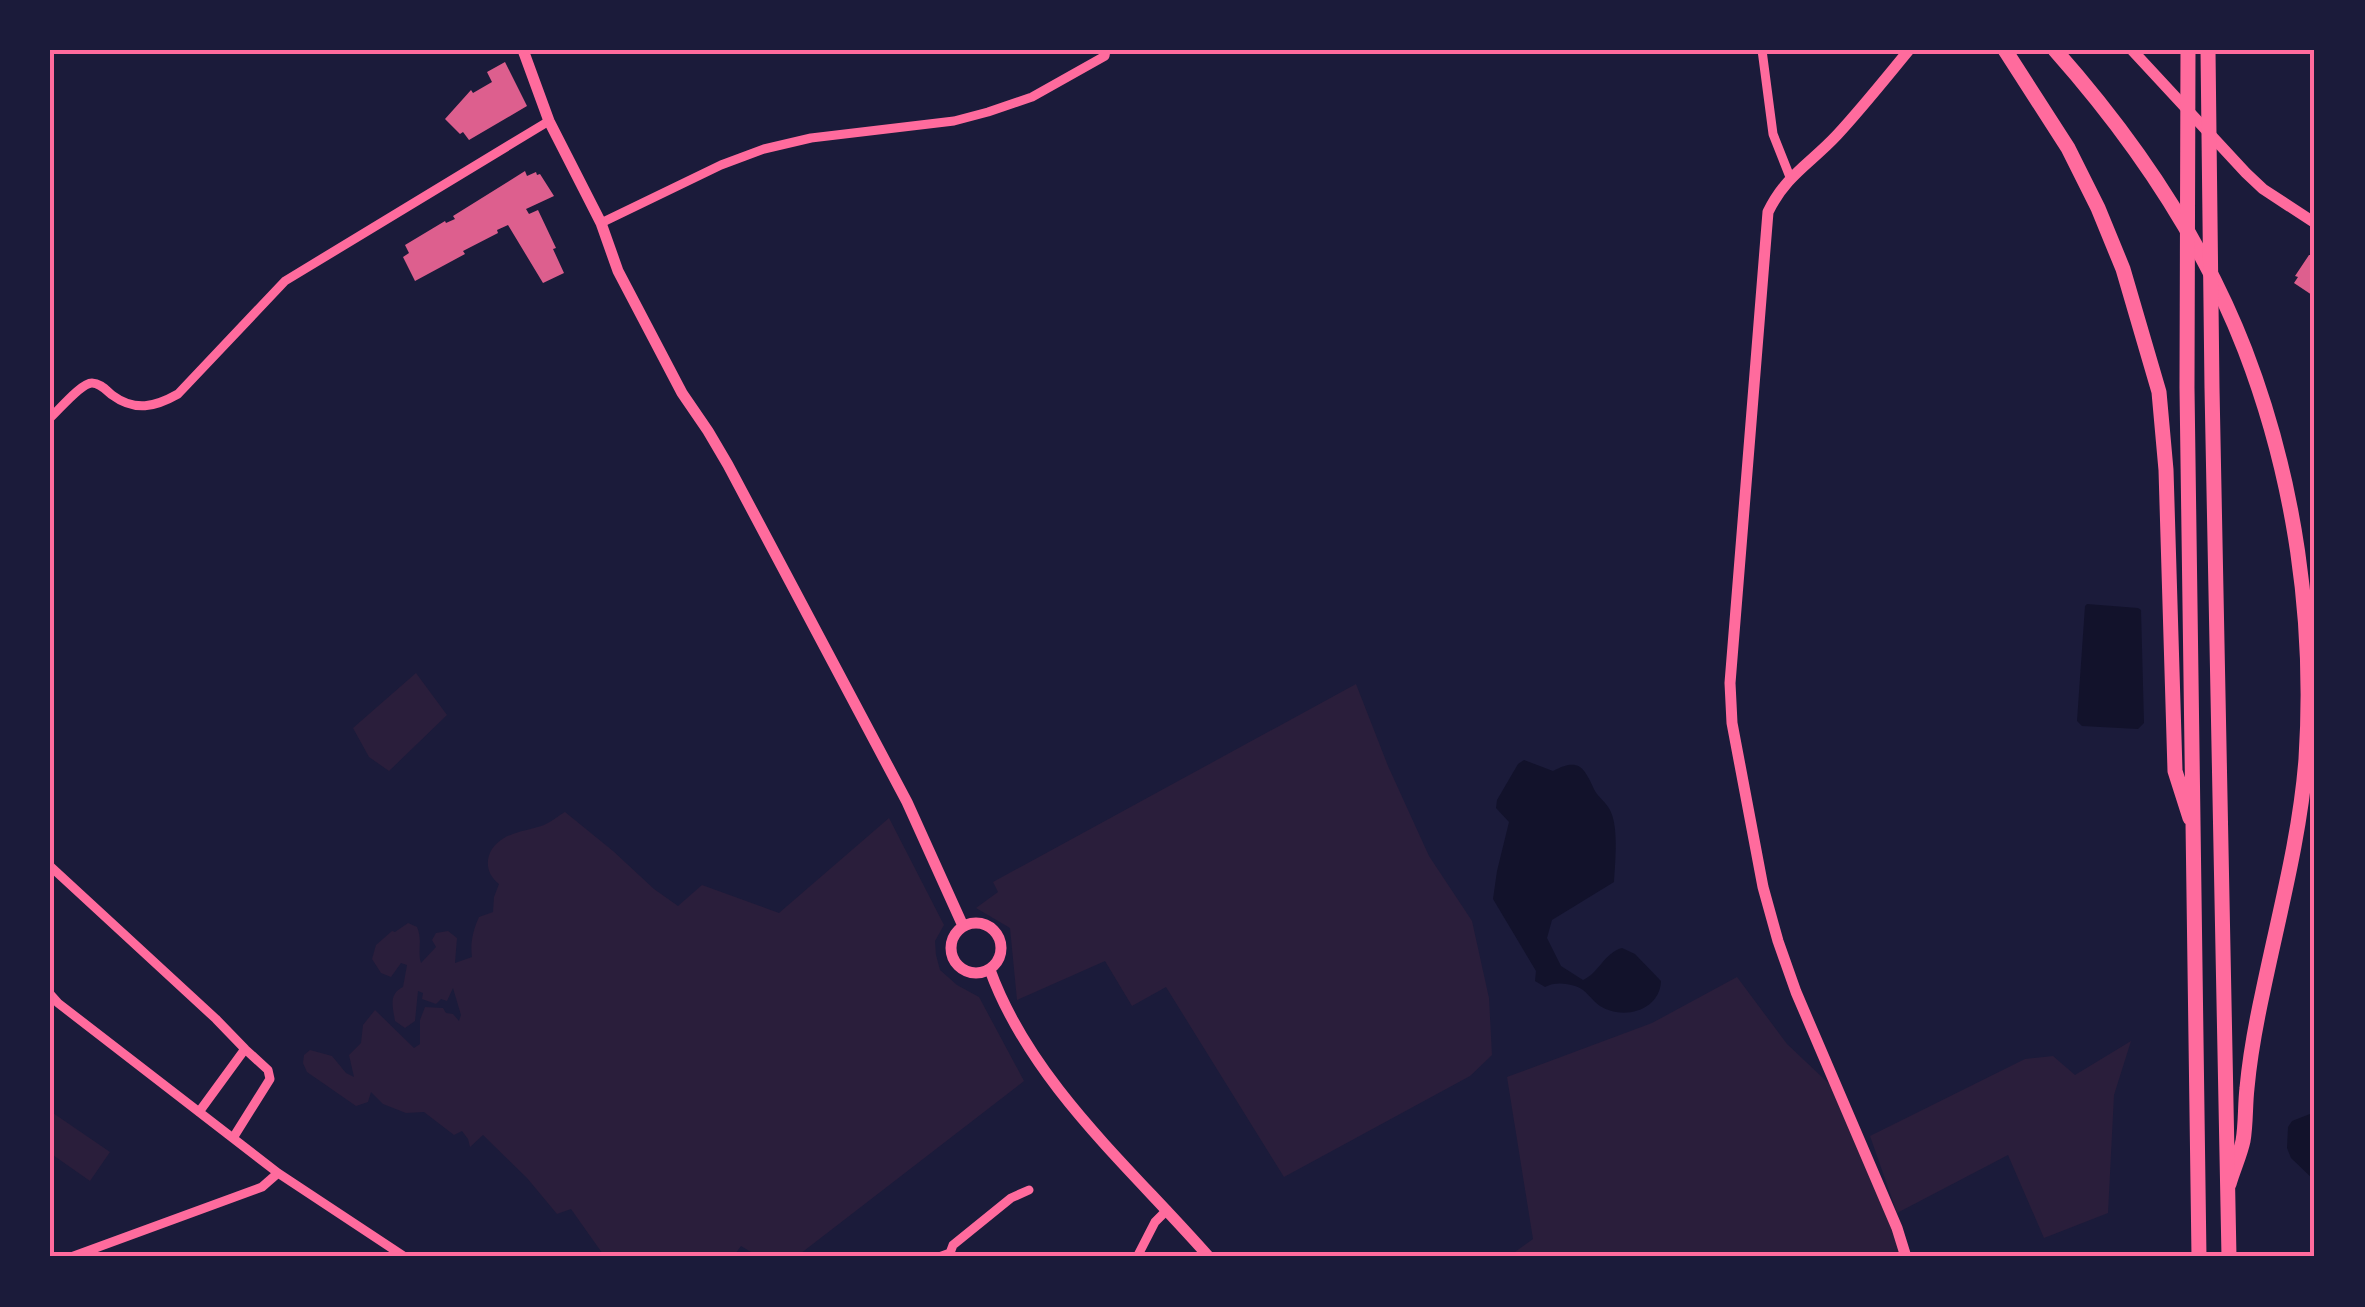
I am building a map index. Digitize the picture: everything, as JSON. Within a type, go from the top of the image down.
[{"type":"highway","points":[[2005,50],[2068,148],[2098,208],[2123,270],[2159,392],[2166,470],[2175,772],[2194,834]]},
{"type":"highway","points":[[2055,50],[2116,123],[2152,174],[2199,255],[2246,351],[2271,428],[2294,529],[2308,640],[2305,763],[2296,832],[2252,1050],[2243,1141],[2228,1188]]},
{"type":"highway","points":[[2188,50],[2187,388],[2199,1257]]},
{"type":"highway","points":[[2208,50],[2229,1257]]},
{"type":"street","points":[[524,50],[548,121],[601,224],[618,271],[682,393],[728,465],[907,802],[963,926]]},
{"type":"street","points":[[601,224],[721,165],[764,149],[810,138],[954,121],[1032,97],[1104,56],[1106,50]]},
{"type":"street","points":[[1762,50],[1773,134],[1790,177]]},
{"type":"street","points":[[1906,1257],[1778,941],[1763,886],[1732,723],[1730,684],[1768,212],[1790,177],[1833,140],[1909,50]]},
{"type":"street","points":[[2132,50],[2246,174],[2315,223]]},
{"type":"street","points":[[50,418],[83,386],[93,383],[116,398],[147,408],[178,394],[285,281],[548,121]]},
{"type":"street","points":[[50,866],[268,1070],[270,1079],[233,1138]]},
{"type":"street","points":[[963,926],[988,926],[1000,939],[1000,956],[982,974],[966,972],[950,954],[952,938],[963,926]]},
{"type":"street","points":[[990,970],[1000,1000],[1048,1076],[1209,1257]]},
{"type":"street","points":[[50,994],[278,1172],[405,1257]]},
{"type":"street","points":[[199,1112],[245,1049]]},
{"type":"street","points":[[71,1257],[262,1187],[278,1172]]},
{"type":"street","points":[[938,1257],[954,1255],[953,1245],[1011,1198],[1029,1190]]},
{"type":"street","points":[[1137,1257],[1152,1228],[1168,1210]]},
{"type":"shaded area","points":[[2087,604],[2141,610],[2144,723],[2138,729],[2082,726],[2077,721]]},
{"type":"shaded area","points":[[416,673],[447,715],[389,771],[369,757],[353,728]]},
{"type":"shaded area","points":[[1356,684],[1429,856],[1472,921],[1489,998],[1492,1055],[1470,1076],[1284,1177],[1166,987],[1132,1006],[1105,961],[1017,1000],[1010,928],[976,908],[998,892],[993,882]]},
{"type":"shaded area","points":[[1524,760],[1553,771],[1569,765],[1580,767],[1613,817],[1614,882],[1552,920],[1547,938],[1561,966],[1583,980],[1622,948],[1635,954],[1661,981],[1648,1006],[1630,1012],[1609,1010],[1579,987],[1545,987],[1535,981],[1536,971],[1493,899],[1509,822],[1496,808],[1497,800]]},
{"type":"shaded area","points":[[565,812],[678,906],[702,885],[779,913],[889,818],[944,925],[935,941],[940,970],[979,997],[1024,1081],[796,1257],[751,1257],[751,1252],[741,1246],[733,1257],[605,1257],[571,1209],[557,1214],[483,1135],[470,1147],[462,1131],[454,1135],[424,1112],[406,1113],[383,1104],[371,1092],[368,1102],[356,1106],[307,1072],[304,1055],[310,1050],[332,1056],[354,1077],[349,1055],[361,1043],[363,1025],[375,1010],[414,1048],[420,1044],[420,1020],[425,1007],[443,1008],[459,1021],[461,1015],[453,988],[447,1001],[441,999],[436,1004],[422,999],[423,993],[418,991],[415,1021],[405,1028],[395,1021],[393,997],[403,987],[407,965],[401,963],[391,977],[381,973],[372,959],[376,945],[408,923],[419,932],[421,963],[436,947],[432,940],[436,933],[448,931],[457,938],[455,963],[472,957],[477,922],[479,917],[493,912],[499,884],[488,867],[493,848],[509,836],[544,825]]},
{"type":"shaded area","points":[[1737,977],[1787,1044],[1841,1095],[1897,1228],[1900,1257],[1508,1257],[1533,1239],[1507,1077],[1652,1023]]},
{"type":"shaded area","points":[[2131,1041],[2114,1095],[2108,1213],[2044,1238],[2008,1155],[1897,1213],[1870,1136],[2025,1059],[2053,1056],[2075,1075]]},
{"type":"shaded area","points":[[50,1111],[110,1152],[90,1181],[50,1153]]},
{"type":"shaded area","points":[[2315,1112],[2315,1181],[2291,1158],[2287,1148],[2292,1121]]},
{"type":"building","points":[[505,62],[527,106],[469,140],[445,119],[471,90],[473,93],[492,82],[487,72]]},
{"type":"building","points":[[525,171],[527,176],[540,174],[554,196],[526,209],[529,214],[538,210],[564,273],[543,283],[508,225],[415,281],[403,257],[409,253],[405,245],[455,219],[453,216]]},
{"type":"building","points":[[2309,255],[2315,255],[2315,297],[2294,283]]}]
